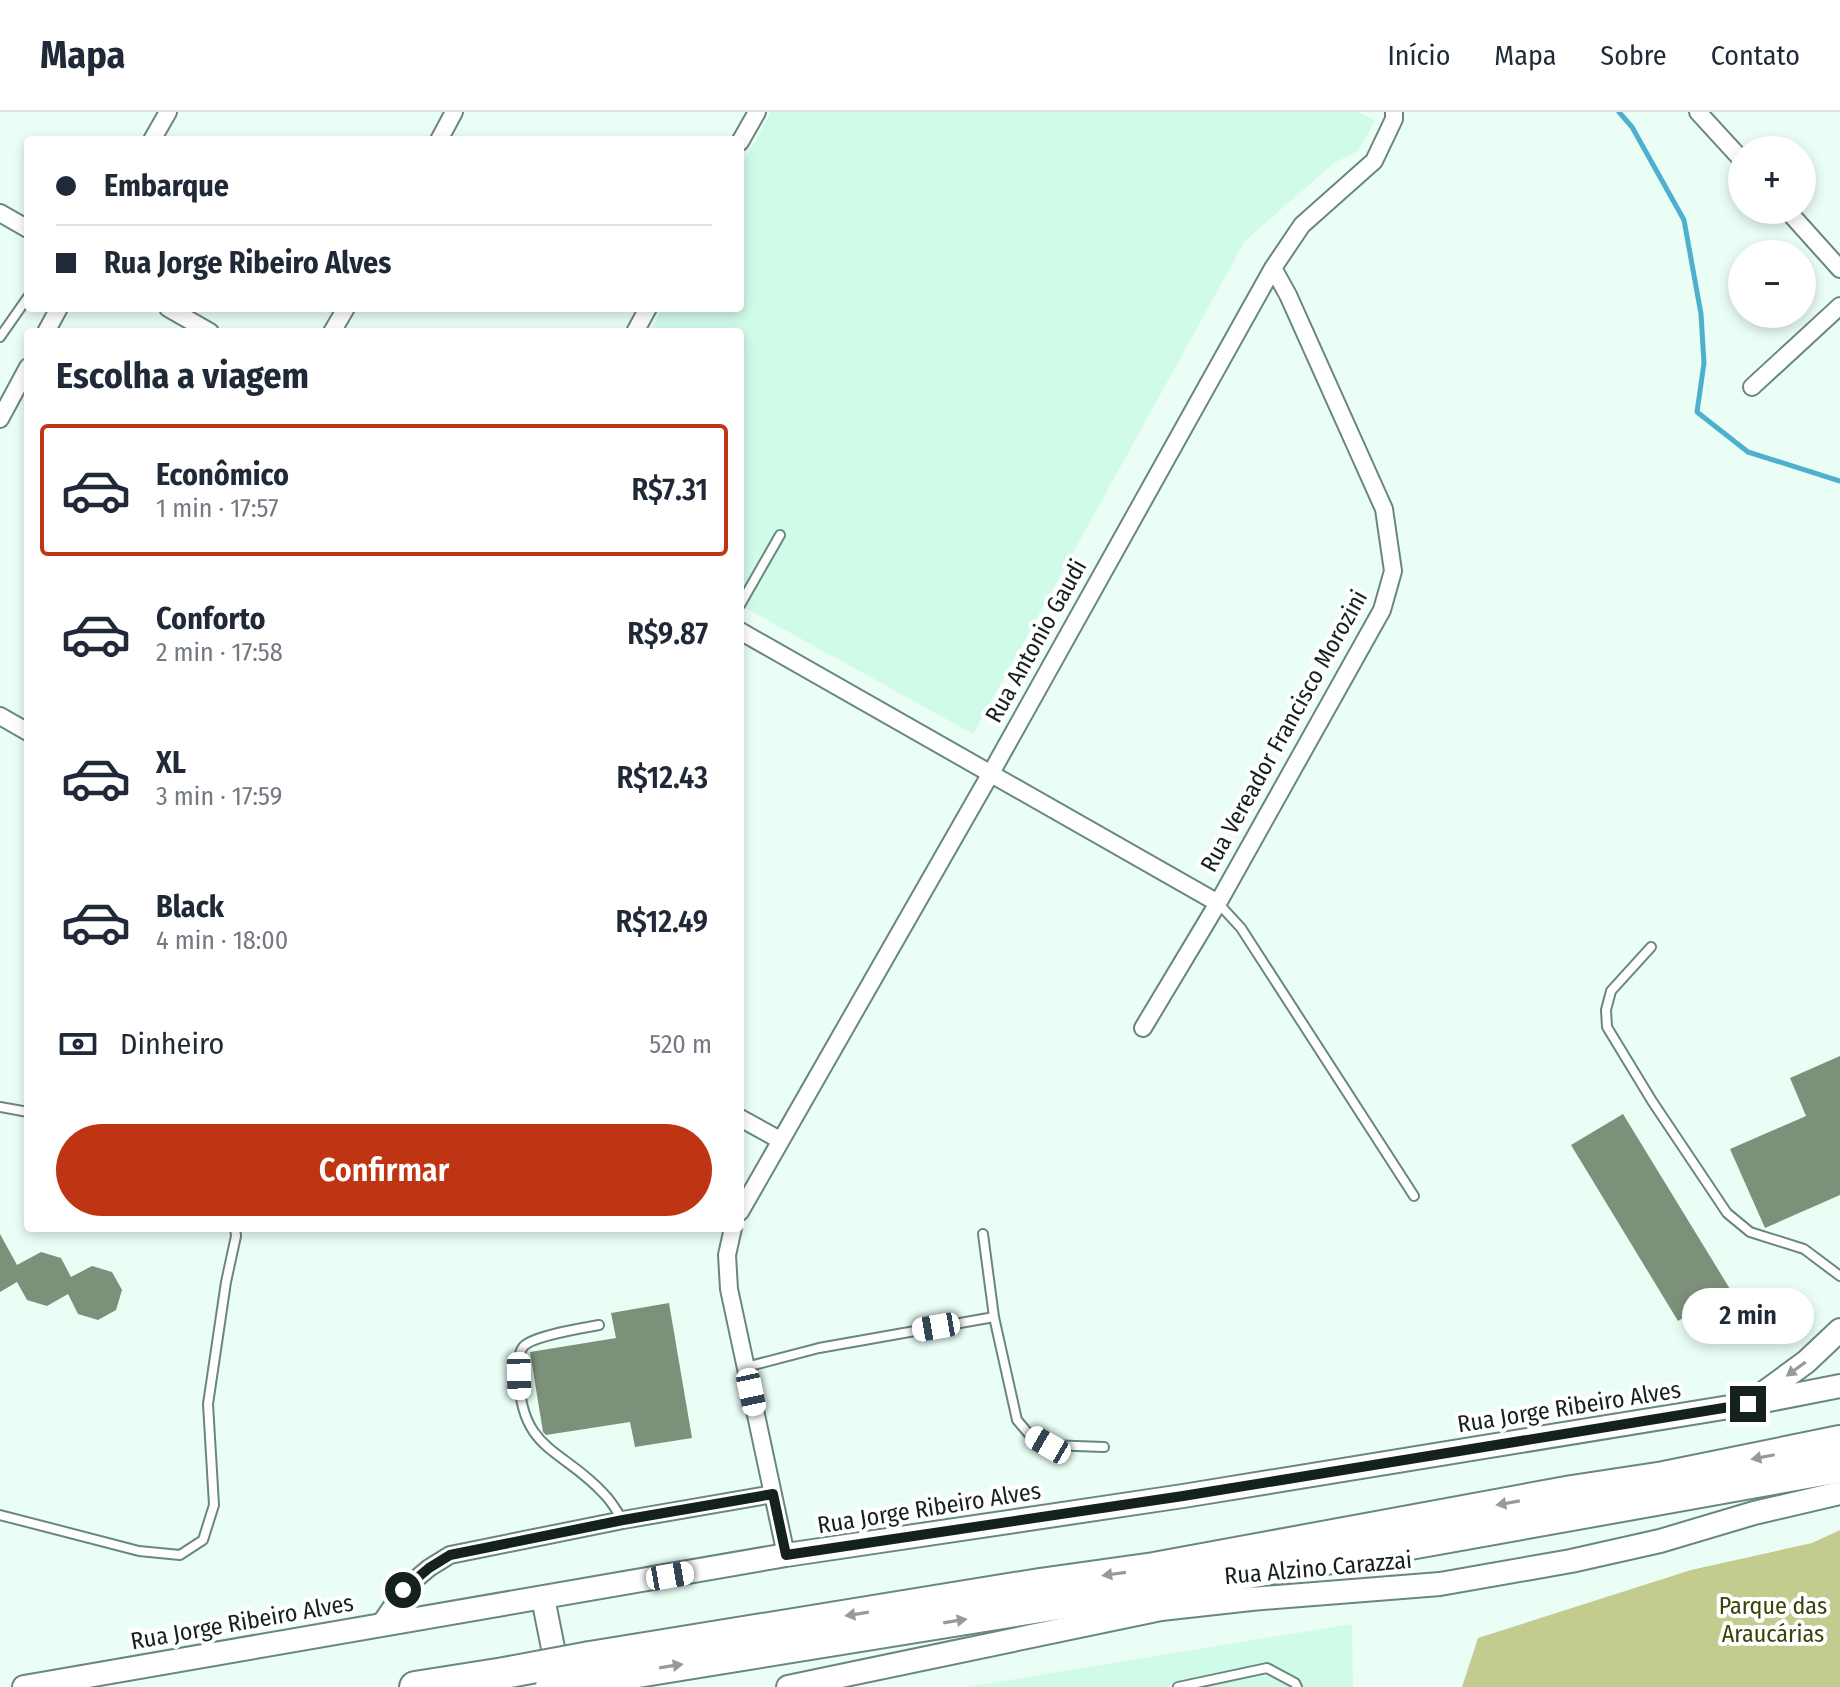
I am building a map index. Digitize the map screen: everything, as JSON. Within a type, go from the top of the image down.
[{"type":"highway","points":[[551,1687],[592,1668],[1040,1584],[1154,1568],[1664,1477],[1840,1441]]},
{"type":"highway","points":[[415,1687],[504,1673],[592,1668],[1220,1578],[1840,1467]]},
{"type":"main road","points":[[1748,1404],[1806,1362],[1840,1330]]},
{"type":"main road","name":"Rua Jorge Ribeiro Alves","points":[[24,1687],[786,1555],[1183,1496],[1748,1404],[1840,1386]]},
{"type":"main road","name":"Rua Alzino Carazzai","points":[[794,1686],[1161,1609],[1440,1584],[1571,1561],[1660,1541],[1754,1513],[1840,1493]]},
{"type":"main road","points":[[543,1598],[561,1687]]},
{"type":"street","points":[[441,136],[454,112]]},
{"type":"street","name":"Rua Antonio Gaudi","points":[[744,1205],[991,773],[1273,268],[1302,225],[1374,161],[1394,119],[1394,112]]},
{"type":"street","points":[[1698,112],[1728,145]]},
{"type":"street","points":[[743,136],[755,113]]},
{"type":"street","points":[[154,136],[165,114]]},
{"type":"street","points":[[0,213],[24,227]]},
{"type":"street","points":[[1800,224],[1840,269]]},
{"type":"street","name":"Rua Vereador Francisco Morozini","points":[[1143,1028],[1218,903],[1382,610],[1393,571],[1384,509],[1273,268]]},
{"type":"street","points":[[1752,387],[1840,306]]},
{"type":"street","points":[[175,312],[203,328]]},
{"type":"street","points":[[0,419],[24,374]]},
{"type":"street","points":[[744,633],[1218,903]]},
{"type":"street","points":[[0,716],[24,730]]},
{"type":"street","points":[[744,1120],[780,1140]]},
{"type":"street","points":[[732,1232],[727,1255],[729,1289],[786,1555]]},
{"type":"street","points":[[379,1625],[403,1590],[450,1555],[773,1494]]},
{"type":"lane","points":[[0,337],[3,327],[24,302]]},
{"type":"lane","points":[[744,598],[780,535]]},
{"type":"lane","points":[[1218,903],[1241,928],[1414,1196]]},
{"type":"lane","points":[[1651,947],[1611,991],[1606,1010],[1607,1027],[1727,1213],[1750,1232],[1804,1249],[1840,1276]]},
{"type":"lane","points":[[0,1107],[24,1111]]},
{"type":"lane","points":[[0,1515],[139,1551],[180,1555],[203,1540],[214,1505],[208,1404],[236,1232]]},
{"type":"lane","points":[[983,1234],[994,1317],[1017,1420],[1029,1434],[1048,1445],[1104,1447]]},
{"type":"lane","points":[[746,1367],[819,1348],[994,1317]]},
{"type":"lane","points":[[599,1325],[534,1339],[522,1347],[519,1358],[520,1394],[527,1420],[538,1437],[548,1449],[605,1495],[623,1520]]},
{"type":"lane","points":[[1178,1687],[1267,1668],[1297,1687]]},
{"type":"shaded area","points":[[771,112],[1359,112],[1375,121],[1358,151],[1334,163],[1245,241],[973,734],[744,607],[744,328],[652,328],[661,312],[744,312],[744,161]]},
{"type":"shaded area","points":[[1352,1624],[1353,1687],[966,1687]]},
{"type":"green space","name":"Parque das Araucárias","points":[[1840,1530],[1840,1687],[1462,1687],[1478,1638],[1691,1570],[1812,1543]]},
{"type":"building","points":[[1840,1056],[1840,1195],[1765,1228],[1730,1149],[1806,1116],[1790,1078]]},
{"type":"building","points":[[1623,1114],[1730,1289],[1678,1321],[1571,1145]]},
{"type":"building","points":[[0,1234],[17,1265],[41,1252],[61,1258],[71,1277],[92,1266],[112,1272],[122,1290],[116,1310],[98,1320],[78,1314],[68,1294],[47,1306],[27,1300],[17,1282],[0,1292]]},
{"type":"building","points":[[669,1303],[692,1438],[635,1447],[630,1422],[546,1435],[530,1352],[616,1338],[611,1313]]},
{"type":"waterway","points":[[1619,112],[1632,127],[1684,220],[1701,314],[1704,363],[1697,412],[1748,452],[1840,481]]},
{"type":"route","points":[[403,1590],[450,1555],[773,1494],[786,1555],[1183,1496],[1748,1404]]}]
